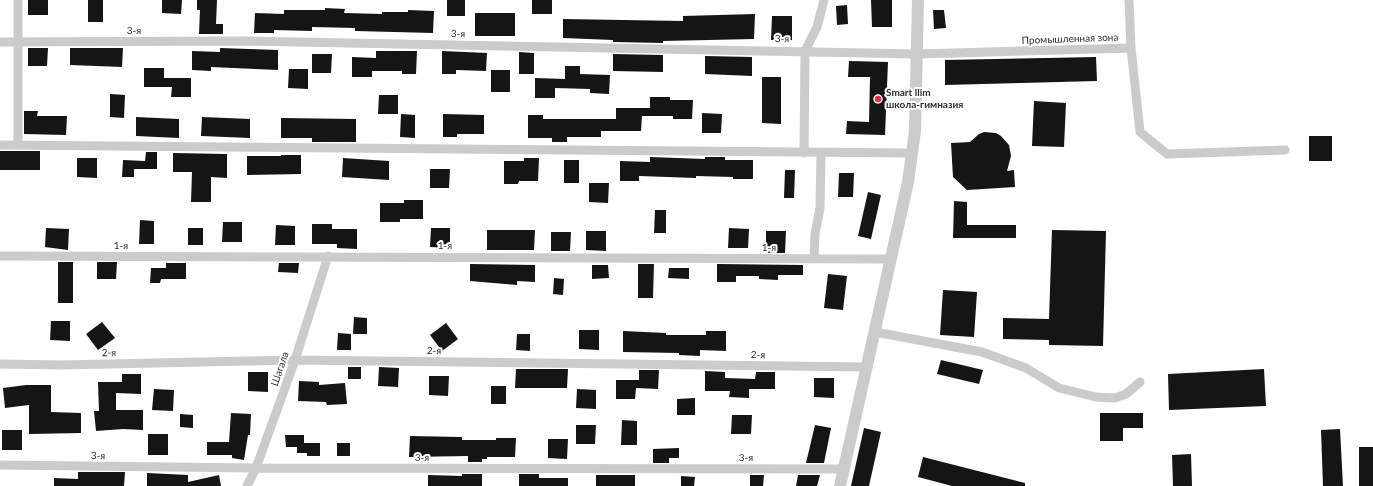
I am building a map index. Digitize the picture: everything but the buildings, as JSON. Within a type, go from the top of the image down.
[{"type":"street","points":[[18,0],[18,145]]},
{"type":"street","points":[[804,153],[805,51],[817,27],[824,0]]},
{"type":"street","points":[[840,486],[908,182],[915,131],[918,0]]},
{"type":"street","points":[[1129,0],[1131,48]]},
{"type":"street","name":"3-я","points":[[0,42],[245,41],[916,54]]},
{"type":"street","name":"Промышленная зона","points":[[916,54],[1131,48],[1140,132],[1167,154],[1285,150]]},
{"type":"street","points":[[0,145],[912,153]]},
{"type":"street","points":[[814,259],[815,234],[820,208],[821,153]]},
{"type":"street","name":"1-я","points":[[0,256],[890,259]]},
{"type":"street","name":"Шагала","points":[[247,486],[256,468],[295,360],[328,256]]},
{"type":"street","points":[[875,332],[982,352],[1026,368],[1059,388],[1096,397],[1115,398],[1126,394],[1140,382]]},
{"type":"street","name":"2-я","points":[[0,364],[70,365],[295,360],[867,367]]},
{"type":"street","name":"3-я","points":[[0,466],[844,469]]},
{"type":"place","name":"Smart llim школа-гимназия","points":[[878,99]]}]
